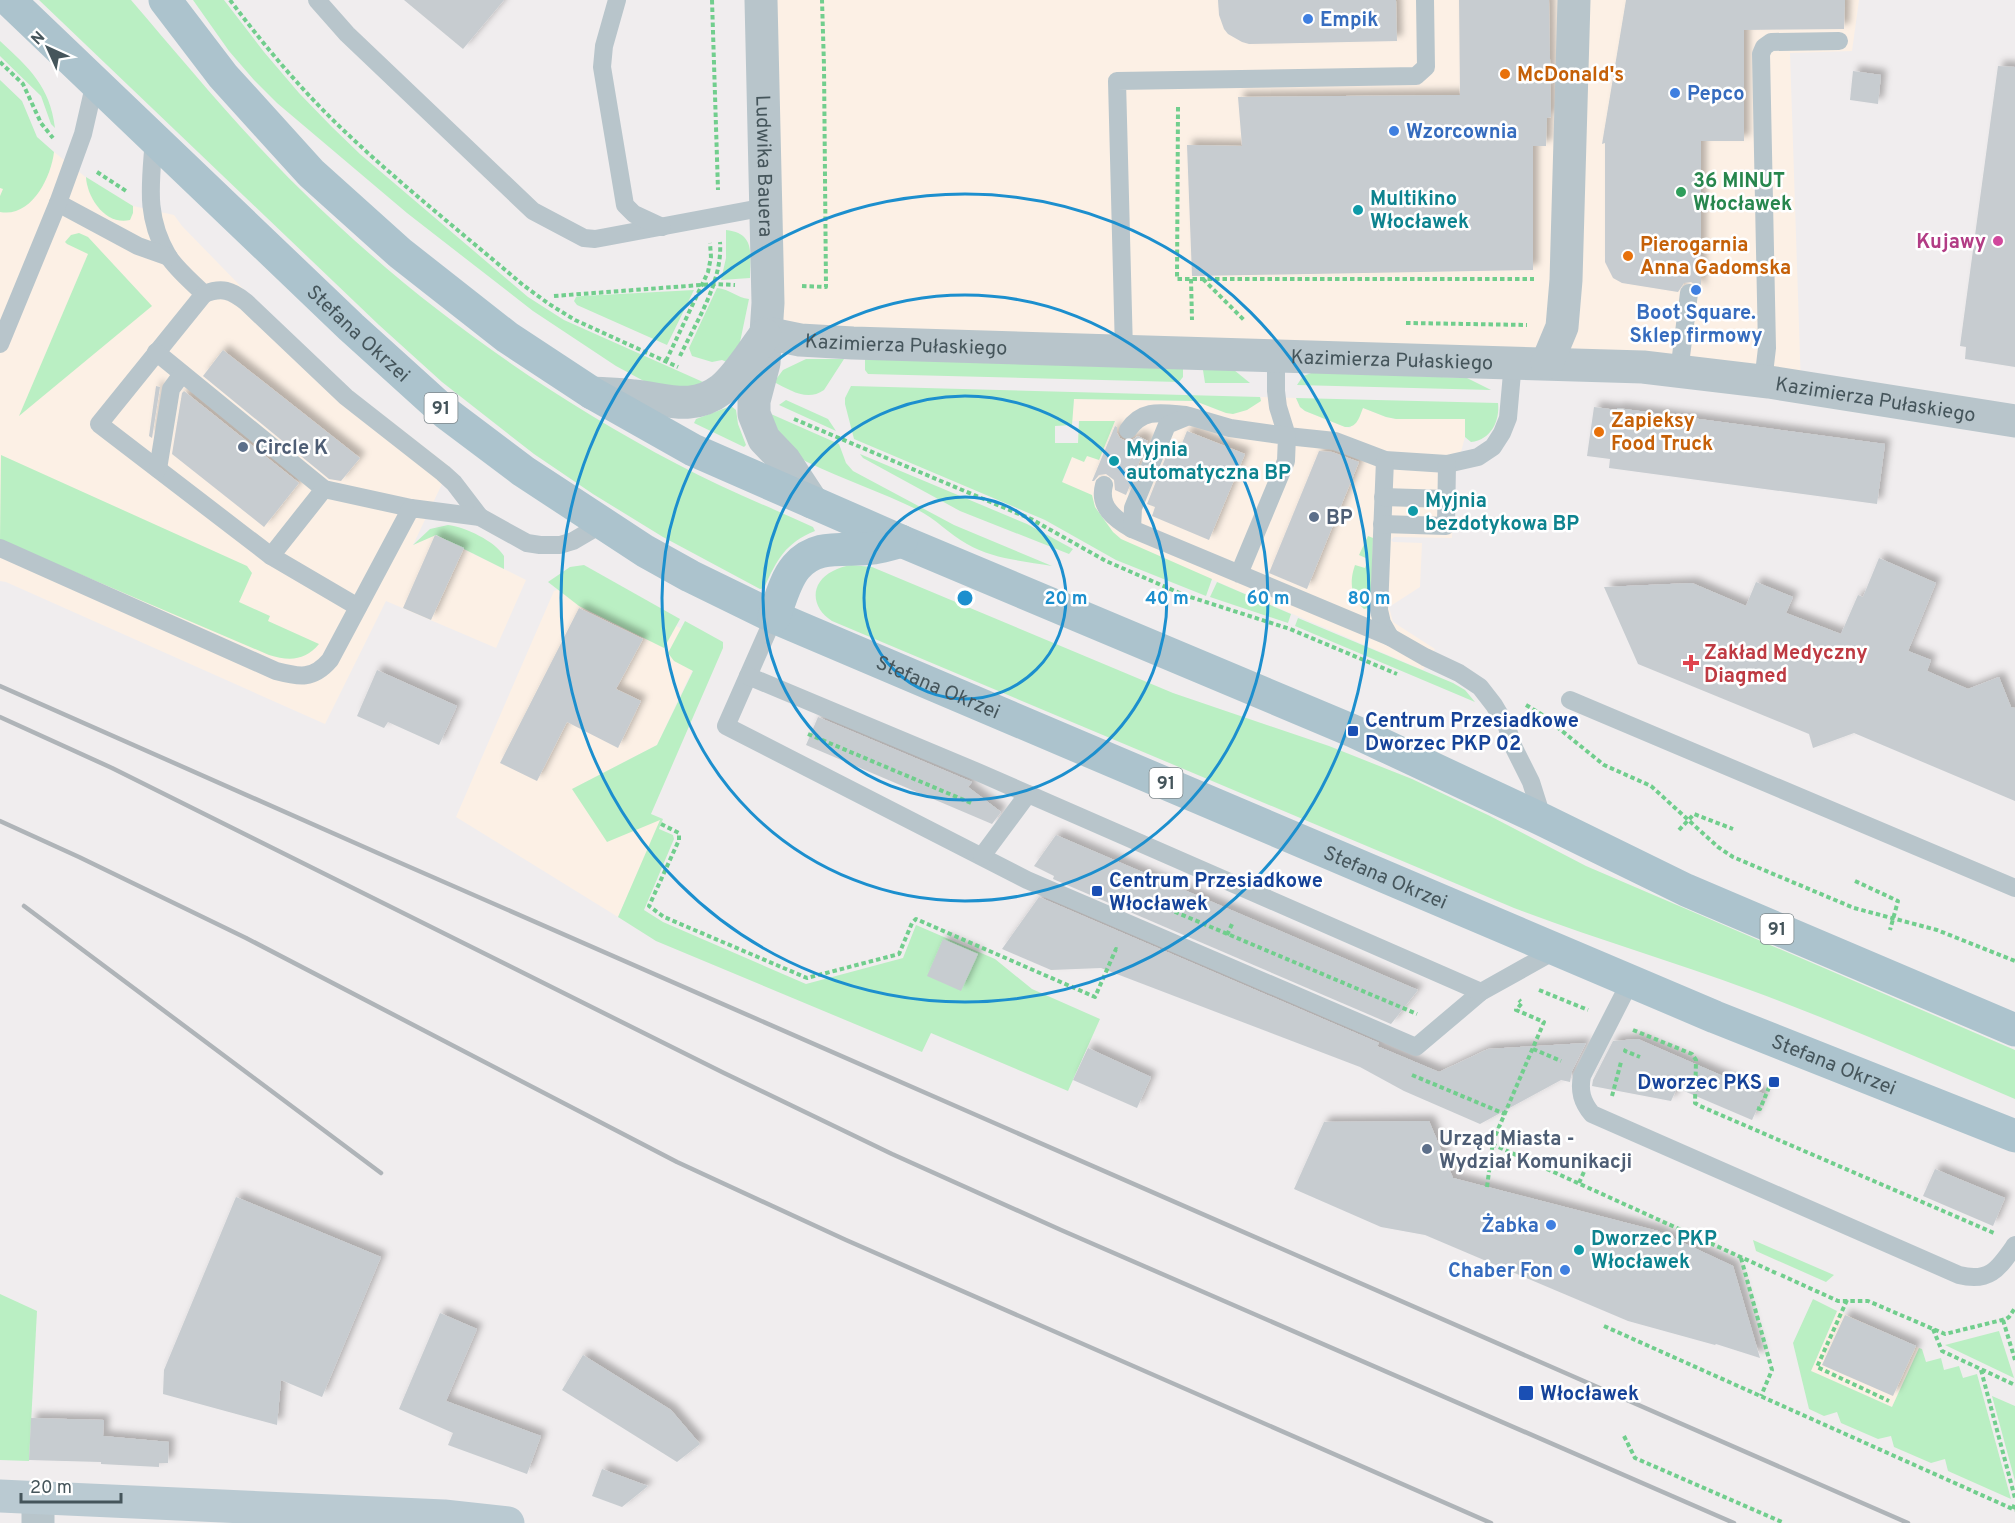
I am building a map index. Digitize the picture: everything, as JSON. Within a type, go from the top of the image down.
[{"type":"main road","name":"Stefana Okrzei","points":[[9,0],[351,327],[446,413],[523,471],[602,524],[690,576],[774,617],[1726,1021],[2015,1136]]},
{"type":"main road","name":"91","points":[[165,0],[223,76],[311,173],[400,254],[507,337],[592,393],[693,450],[901,541],[1353,731],[1686,890],[2015,1030]]},
{"type":"main road","points":[[774,617],[793,572],[804,559],[825,549],[873,548],[901,541]]},
{"type":"main road","points":[[1957,1114],[2015,1118]]},
{"type":"street","name":"Ludwika Bauera","points":[[761,0],[768,286],[764,363],[753,401],[754,414],[764,439],[785,461],[812,502]]},
{"type":"street","points":[[1547,363],[1562,327],[1566,280],[1574,0]]},
{"type":"street","points":[[592,393],[690,404],[709,397],[722,388],[735,375],[766,333]]},
{"type":"street","name":"Kazimierza Pułaskiego","points":[[766,333],[800,340],[854,343],[1643,367],[1763,382],[2015,421]]},
{"type":"street","points":[[0,1496],[38,1511],[444,1516],[508,1523]]},
{"type":"lane","points":[[317,0],[347,34],[534,210],[584,238],[595,239],[766,207]]},
{"type":"lane","points":[[617,0],[604,46],[602,67],[625,205],[634,214],[662,227]]},
{"type":"lane","points":[[1124,351],[1117,81],[1416,76],[1426,67],[1425,0]]},
{"type":"lane","points":[[1763,382],[1767,348],[1761,54],[1764,46],[1771,42],[1839,41]]},
{"type":"lane","points":[[0,344],[58,203],[83,134],[95,82]]},
{"type":"lane","points":[[154,138],[149,199],[156,229],[169,257],[204,294]]},
{"type":"lane","points":[[58,203],[130,242],[169,257]]},
{"type":"lane","points":[[358,607],[270,556],[99,424],[204,294],[224,289],[234,292],[346,397],[454,483],[480,517]]},
{"type":"lane","points":[[1679,372],[1689,293]]},
{"type":"lane","points":[[156,352],[324,489],[411,508],[480,517],[527,543],[540,545],[560,545],[573,541],[602,524]]},
{"type":"lane","points":[[1239,574],[1286,461],[1287,436],[1278,407],[1276,356]]},
{"type":"lane","points":[[1128,430],[1136,419],[1149,414],[1189,416],[1230,428],[1335,441],[1385,460],[1447,464],[1478,458],[1492,447],[1502,433],[1508,418],[1511,399],[1513,362]]},
{"type":"lane","points":[[158,469],[171,389],[182,374]]},
{"type":"lane","points":[[1132,529],[1133,508],[1167,425],[1189,416]]},
{"type":"lane","points":[[1385,460],[1379,610],[1382,623],[1390,637]]},
{"type":"lane","points":[[1382,524],[1446,526],[1447,464]]},
{"type":"lane","points":[[1104,485],[1102,494],[1105,506],[1118,520],[1132,529],[1390,637],[1459,673],[1480,687],[1507,728],[1513,746],[1532,782],[1543,820]]},
{"type":"lane","points":[[270,556],[324,489]]},
{"type":"lane","points":[[1383,497],[1446,499]]},
{"type":"lane","points":[[0,548],[276,670],[293,676],[308,676],[322,671],[339,646],[411,508]]},
{"type":"lane","points":[[774,617],[726,726],[1027,880],[1416,1047],[1481,992],[1558,949]]},
{"type":"lane","points":[[748,676],[1028,794],[1481,992]]},
{"type":"lane","points":[[1570,699],[2015,888]]},
{"type":"lane","points":[[981,856],[1028,794]]},
{"type":"lane","points":[[1631,980],[1582,1076],[1580,1087],[1582,1098],[1592,1114],[1959,1275],[1969,1278],[1982,1277],[1993,1272],[2015,1245]]},
{"type":"path","points":[[666,361],[708,272],[711,257],[713,217],[712,0]]},
{"type":"path","points":[[554,296],[714,284],[730,284],[749,288],[826,287],[822,0]]},
{"type":"path","points":[[0,62],[23,84],[44,129],[56,141]]},
{"type":"path","points":[[1178,100],[1177,279],[1566,280]]},
{"type":"path","points":[[95,171],[131,194]]},
{"type":"path","points":[[680,356],[714,284],[721,256],[713,217]]},
{"type":"path","points":[[1203,279],[1244,320]]},
{"type":"path","points":[[808,734],[971,803]]},
{"type":"path","points":[[1679,830],[1694,814],[1733,829]]},
{"type":"path","points":[[661,824],[679,833],[679,840],[650,906],[664,917],[807,978],[899,954],[912,923],[916,919],[1095,997],[1116,949],[1127,954]]},
{"type":"path","points":[[1855,881],[1898,901],[1890,930]]},
{"type":"path","points":[[1144,898],[1416,1014]]},
{"type":"path","points":[[1225,940],[1233,922]]},
{"type":"path","points":[[1487,1187],[1492,1144],[1544,1022],[1516,1010],[1522,1003],[1518,999]]},
{"type":"path","points":[[1635,1030],[1625,1051],[1640,1057]]},
{"type":"path","points":[[1533,1049],[1567,1064]]},
{"type":"path","points":[[1611,1099],[1622,1059]]},
{"type":"path","points":[[1408,1073],[1505,1114]]},
{"type":"path","points":[[1758,1108],[1760,1109],[1770,1085]]},
{"type":"path","points":[[1492,1144],[1838,1301],[1868,1301],[1945,1334],[2003,1320],[2009,1317],[2015,1308]]},
{"type":"path","points":[[1579,1183],[1587,1165]]},
{"type":"path","points":[[1741,1257],[1772,1370],[1761,1396]]},
{"type":"path","points":[[1847,1300],[1817,1367],[1889,1401]]},
{"type":"path","points":[[2003,1320],[2015,1360]]},
{"type":"path","points":[[1604,1326],[2014,1509],[2015,1503]]},
{"type":"path","points":[[1934,1329],[1942,1351],[2015,1385]]},
{"type":"path","points":[[1981,1370],[2015,1497]]},
{"type":"path","points":[[1624,1436],[1635,1458],[1784,1523]]},
{"type":"shaded area","points":[[761,0],[1859,0],[1852,51],[1790,53],[1801,387],[766,333]]},
{"type":"shaded area","points":[[54,152],[88,179],[133,206],[174,215],[256,302],[338,380],[450,467],[413,545],[435,535],[526,580],[496,648],[386,601],[325,724],[0,581],[0,188]]},
{"type":"shaded area","points":[[1260,397],[1296,398],[1300,407],[1305,411],[1350,428],[1363,408],[1396,419],[1465,419],[1465,437],[1454,478],[1452,538],[1394,537],[1391,540],[1422,543],[1420,587],[1389,607],[1393,622],[1435,649],[1423,670],[1125,542],[1113,532],[1092,499],[1062,483],[1072,457],[1087,456],[1115,421],[1072,421],[1074,399],[1195,401],[1220,411],[1262,399]]},
{"type":"shaded area","points":[[585,580],[706,641],[657,745],[572,789],[661,819],[618,917],[456,817],[554,591]]},
{"type":"shaded area","points":[[1838,1311],[1919,1348],[1892,1407],[1811,1371]]},
{"type":"green space","points":[[39,0],[131,0],[278,167],[342,229],[432,305],[526,374],[575,406],[677,464],[813,527],[815,531],[789,547],[773,569],[764,588],[760,589],[663,537],[534,454],[442,382],[379,325]]},
{"type":"green space","points":[[193,0],[224,0],[264,52],[332,127],[360,154],[528,297],[564,320],[703,382],[692,387],[653,386],[616,366],[533,311],[407,213],[277,103],[229,51]]},
{"type":"green space","points":[[0,41],[29,69],[43,89],[55,128],[51,124],[41,96],[0,56]]},
{"type":"green space","points":[[0,80],[22,101],[37,137],[54,152],[49,173],[38,194],[21,209],[11,212],[0,212],[0,196],[3,189],[0,188]]},
{"type":"green space","points":[[86,177],[133,206],[130,220],[113,219],[99,209],[90,193]]},
{"type":"green space","points":[[726,230],[736,232],[747,240],[750,253],[750,278],[721,280],[726,258]]},
{"type":"green space","points":[[79,233],[88,237],[152,306],[19,416],[88,254],[65,242],[71,235]]},
{"type":"green space","points":[[717,288],[749,299],[739,347],[729,363],[722,360],[712,362],[692,356],[689,348]]},
{"type":"green space","points":[[694,290],[667,345],[577,305],[574,301],[576,297],[582,296]]},
{"type":"green space","points":[[806,359],[844,359],[824,390],[818,393],[799,394],[774,382],[783,370]]},
{"type":"green space","points":[[865,359],[1183,369],[1183,377],[1179,382],[868,374],[865,370]]},
{"type":"green space","points":[[1203,370],[1234,370],[1250,383],[1205,383]]},
{"type":"green space","points":[[1314,372],[1467,378],[1491,390],[1297,385],[1303,376]]},
{"type":"green space","points":[[851,386],[1260,397],[1261,401],[1247,410],[1233,414],[1195,401],[1074,399],[1072,425],[1055,426],[1055,443],[1078,443],[1079,421],[1115,421],[1099,460],[1087,456],[1084,462],[1072,457],[1062,482],[1092,495],[1095,507],[1121,539],[1212,579],[1206,596],[1116,560],[1045,520],[854,439],[845,404],[845,398]]},
{"type":"green space","points":[[1296,398],[1498,403],[1498,410],[1496,423],[1489,434],[1471,442],[1465,437],[1465,419],[1396,419],[1363,408],[1355,424],[1345,427],[1305,411],[1300,407]]},
{"type":"green space","points":[[786,400],[828,419],[836,431],[779,405]]},
{"type":"green space","points":[[731,406],[736,410],[738,424],[746,445],[744,447],[694,423],[696,419]]},
{"type":"green space","points":[[771,414],[839,444],[846,463],[853,471],[954,525],[1052,566],[1008,559],[977,549],[960,540],[918,510],[807,462],[788,447]]},
{"type":"green space","points":[[860,454],[1027,524],[1073,549],[1069,554],[960,511],[863,458]]},
{"type":"green space","points":[[1,455],[247,566],[252,573],[239,602],[270,616],[268,621],[319,644],[302,657],[290,659],[269,655],[0,540]]},
{"type":"green space","points":[[448,525],[471,532],[494,545],[504,556],[504,569],[436,535],[413,545],[430,529]]},
{"type":"green space","points":[[1368,536],[1373,538],[1371,603],[1368,608],[1364,609],[1352,589],[1352,577],[1355,565],[1365,568],[1368,559],[1359,555]]},
{"type":"green space","points":[[584,565],[680,619],[664,648],[579,606],[548,582],[570,567]]},
{"type":"green space","points":[[851,565],[872,567],[1173,693],[1329,746],[1412,779],[1586,866],[2015,1050],[2015,1099],[1784,1003],[1514,908],[832,621],[825,616],[817,603],[817,589],[825,576]]},
{"type":"green space","points":[[1217,582],[1291,614],[1288,623],[1210,597]]},
{"type":"green space","points":[[1298,618],[1453,683],[1465,690],[1475,702],[1295,626]]},
{"type":"green space","points":[[685,621],[723,642],[723,648],[651,814],[663,819],[659,829],[673,835],[674,839],[644,910],[663,922],[806,984],[903,958],[916,925],[995,959],[1032,989],[1100,1019],[1068,1091],[931,1033],[922,1052],[656,941],[618,917],[660,820],[607,842],[572,789],[657,745],[693,671],[674,661],[668,653]]},
{"type":"green space","points":[[1753,1240],[1834,1275],[1826,1282],[1756,1251]]},
{"type":"green space","points":[[0,1294],[37,1311],[29,1461],[0,1460]]},
{"type":"green space","points":[[1813,1299],[1837,1311],[1811,1371],[1892,1407],[1919,1348],[1922,1349],[1926,1362],[1941,1358],[1944,1370],[1959,1366],[1963,1378],[1977,1374],[2011,1499],[1948,1471],[1945,1459],[1931,1463],[1894,1447],[1891,1436],[1878,1439],[1841,1423],[1837,1412],[1824,1416],[1809,1409],[1793,1343]]},
{"type":"green space","points":[[1999,1331],[2014,1378],[1945,1345]]},
{"type":"green space","points":[[1992,1396],[2015,1406],[2015,1481]]},
{"type":"building","points":[[404,0],[504,0],[463,49]]},
{"type":"building","name":"Empik","points":[[1218,0],[1396,0],[1397,41],[1249,44],[1228,34],[1224,29],[1219,15]]},
{"type":"building","name":"Wzorcownia","points":[[1459,0],[1549,0],[1551,117],[1547,118],[1546,146],[1533,146],[1533,270],[1192,276],[1187,145],[1242,146],[1238,97],[1460,95]]},
{"type":"building","points":[[1626,0],[1845,0],[1844,29],[1744,30],[1744,141],[1701,141],[1701,295],[1699,288],[1691,282],[1684,283],[1678,292],[1622,283],[1613,278],[1605,262],[1605,143],[1602,144]]},
{"type":"building","name":"Kujawy","points":[[1998,66],[2015,67],[2015,367],[1965,359],[1966,347],[1960,346]]},
{"type":"building","points":[[1853,71],[1881,75],[1878,104],[1850,100]]},
{"type":"building","points":[[223,350],[360,458],[341,481],[329,479],[203,376]]},
{"type":"building","points":[[156,386],[160,387],[152,438],[149,436]]},
{"type":"building","points":[[184,391],[299,483],[264,527],[172,454]]},
{"type":"building","points":[[1594,407],[1617,410],[1617,408],[1885,444],[1877,504],[1609,468],[1610,459],[1587,456]]},
{"type":"building","name":"Myjnia automatyczna BP","points":[[1115,426],[1120,438],[1126,441],[1138,436],[1148,441],[1126,495],[1115,490],[1114,480],[1106,474],[1099,475],[1092,481]]},
{"type":"building","points":[[1187,431],[1245,454],[1209,540],[1152,516],[1155,507],[1147,504],[1169,449],[1178,453]]},
{"type":"building","name":"BP","points":[[1319,451],[1332,452],[1359,462],[1307,589],[1269,573]]},
{"type":"building","points":[[435,535],[464,548],[431,620],[403,608]]},
{"type":"building","points":[[1879,558],[1936,583],[1908,651],[1931,660],[1927,671],[1968,689],[1999,677],[2011,707],[2015,708],[2015,801],[1854,733],[1813,748],[1809,734],[1638,664],[1604,587],[1692,583],[1746,606],[1756,582],[1793,597],[1786,613],[1841,634],[1858,595],[1863,597]]},
{"type":"building","points":[[579,608],[643,639],[616,689],[641,701],[618,748],[567,722],[537,781],[500,763]]},
{"type":"building","points":[[377,670],[457,706],[439,745],[388,722],[384,728],[357,716]]},
{"type":"building","points":[[818,717],[972,782],[968,787],[1001,812],[992,824],[806,745]]},
{"type":"building","points":[[1056,835],[1418,990],[1391,1024],[1053,879],[1054,876],[1034,866]]},
{"type":"building","points":[[1039,897],[1379,1043],[1377,1046],[1439,1072],[1488,1049],[1586,1043],[1572,1071],[1570,1082],[1561,1080],[1480,1124],[1404,1091],[1360,1067],[1101,968],[1051,970],[1002,949]]},
{"type":"building","points":[[943,939],[978,954],[961,991],[927,976]]},
{"type":"building","points":[[1638,1039],[1764,1094],[1752,1120],[1677,1088],[1671,1101],[1592,1086],[1613,1041]]},
{"type":"building","points":[[1088,1048],[1151,1077],[1137,1108],[1073,1080]]},
{"type":"building","name":"Dworzec PKP Włocławek","points":[[1429,1121],[1453,1178],[1658,1231],[1733,1266],[1760,1358],[1628,1321],[1425,1235],[1381,1227],[1294,1189],[1324,1122]]},
{"type":"building","points":[[1935,1169],[2005,1198],[1993,1226],[1923,1196]]},
{"type":"building","points":[[236,1197],[381,1257],[322,1397],[281,1380],[277,1425],[163,1394],[164,1370]]},
{"type":"building","points":[[440,1313],[477,1329],[446,1401],[541,1436],[527,1474],[448,1445],[453,1433],[399,1409]]},
{"type":"building","points":[[1845,1315],[1916,1346],[1893,1396],[1822,1365]]},
{"type":"building","points":[[583,1355],[671,1410],[700,1444],[677,1462],[562,1390]]},
{"type":"building","points":[[31,1418],[104,1420],[103,1436],[169,1442],[168,1463],[159,1463],[159,1467],[101,1464],[101,1462],[29,1460]]},
{"type":"building","points":[[602,1469],[648,1486],[622,1507],[592,1496]]},
{"type":"railway","points":[[0,686],[1908,1523]]},
{"type":"railway","points":[[0,717],[112,768],[724,1073],[892,1154],[1734,1523]]},
{"type":"railway","points":[[0,821],[246,938],[677,1162],[846,1240],[1491,1523]]},
{"type":"railway","points":[[24,906],[381,1173]]},
{"type":"place","name":"Empik","points":[[1308,19]]},
{"type":"place","name":"McDonald's","points":[[1505,74]]},
{"type":"place","name":"Pepco","points":[[1675,93]]},
{"type":"place","name":"Wzorcownia","points":[[1394,131]]},
{"type":"place","name":"36 MINUT Włocławek","points":[[1681,192]]},
{"type":"place","name":"Multikino Włocławek","points":[[1358,210]]},
{"type":"place","name":"Kujawy","points":[[1998,241]]},
{"type":"place","name":"Pierogarnia Anna Gadomska","points":[[1628,256]]},
{"type":"place","name":"Boot Square. Sklep firmowy","points":[[1696,290]]},
{"type":"place","name":"Zapieksy Food Truck","points":[[1599,432]]},
{"type":"place","name":"Circle K","points":[[243,447]]},
{"type":"place","name":"Myjnia automatyczna BP","points":[[1114,461]]},
{"type":"place","name":"Myjnia bezdotykowa BP","points":[[1413,511]]},
{"type":"place","name":"BP","points":[[1314,517]]},
{"type":"place","name":"Zakład Medyczny Diagmed","points":[[1691,663]]},
{"type":"place","name":"Centrum Przesiadkowe Dworzec PKP 02","points":[[1353,731]]},
{"type":"place","name":"Centrum Przesiadkowe Włocławek","points":[[1097,891]]},
{"type":"place","name":"Dworzec PKS","points":[[1774,1082]]},
{"type":"place","name":"Urząd Miasta - Wydział Komunikacji","points":[[1427,1149]]},
{"type":"place","name":"Żabka","points":[[1551,1225]]},
{"type":"place","name":"Dworzec PKP Włocławek","points":[[1579,1250]]},
{"type":"place","name":"Chaber Fon","points":[[1565,1270]]},
{"type":"place","name":"Włocławek","points":[[1526,1393]]}]
